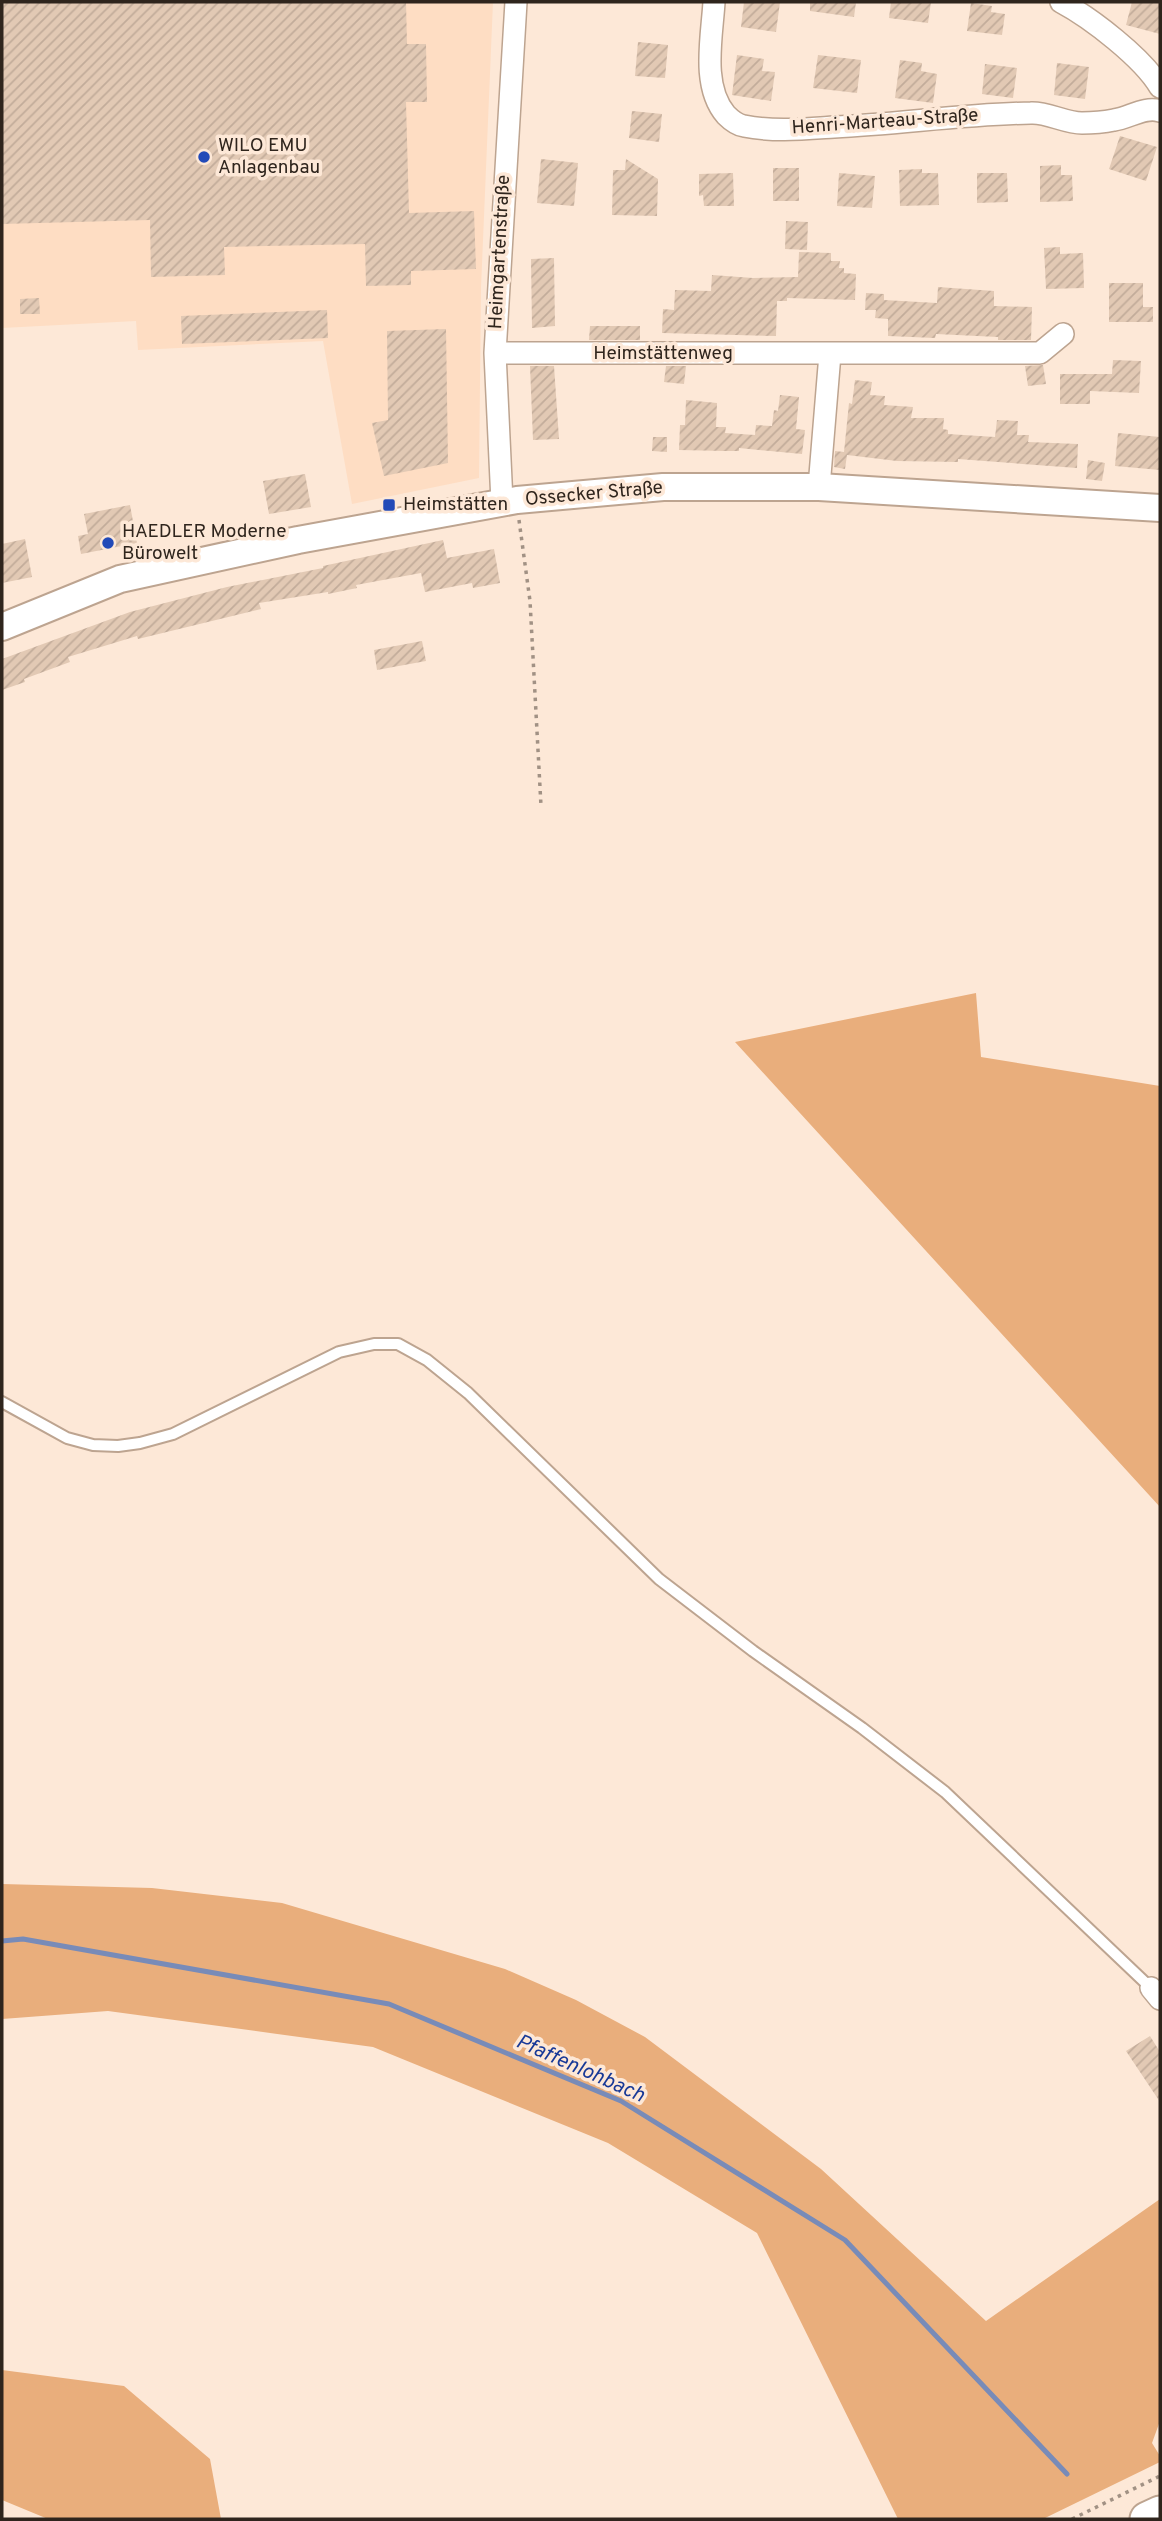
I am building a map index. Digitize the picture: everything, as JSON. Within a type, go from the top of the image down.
[{"type":"main road","points":[[1147,2519],[1160,2513]]},
{"type":"street","name":"Heimgartenstraße","points":[[502,502],[495,353],[516,2]]},
{"type":"street","name":"Henri-Marteau-Straße","points":[[714,2],[711,35],[712,85],[717,101],[728,117],[741,125],[783,130],[899,124],[1035,112],[1056,120],[1081,123],[1115,120],[1153,109],[1160,111]]},
{"type":"street","points":[[1061,2],[1076,10],[1124,47],[1160,87]]},
{"type":"street","name":"Heimstättenweg","points":[[495,353],[1040,353],[1063,334]]},
{"type":"street","points":[[819,487],[830,354]]},
{"type":"street","name":"Ossecker Straße","points":[[2,627],[120,579],[298,540],[502,502],[663,487],[819,487],[1160,508]]},
{"type":"lane","points":[[2,1402],[67,1438],[93,1445],[140,1443],[173,1434],[339,1352],[374,1344],[398,1344],[427,1360],[468,1393],[659,1579],[945,1792],[1156,1994]]},
{"type":"path","points":[[522,543],[530,601],[541,806]]},
{"type":"path","points":[[1072,2519],[1160,2476]]},
{"type":"shaded area","points":[[2,2],[493,2],[481,288],[479,478],[352,504],[323,341],[138,350],[136,321],[2,328]]},
{"type":"shaded area","points":[[976,993],[981,1057],[1160,1086],[1160,1507],[735,1042]]},
{"type":"shaded area","points":[[2,1884],[152,1888],[282,1903],[505,1969],[576,2000],[645,2037],[821,2169],[986,2321],[1160,2199],[1160,2421],[1152,2443],[1160,2456],[1160,2462],[1043,2519],[898,2519],[757,2233],[608,2143],[373,2047],[108,2011],[2,2019]]},
{"type":"shaded area","points":[[2,2370],[124,2386],[210,2459],[221,2519],[48,2519],[2,2500]]},
{"type":"building","name":"WILO EMU Anlagenbau","points":[[2,2],[406,2],[407,44],[426,44],[427,102],[406,102],[409,213],[474,211],[476,269],[411,271],[411,285],[366,286],[365,244],[224,247],[225,275],[151,277],[150,220],[2,224]]},
{"type":"building","points":[[744,2],[780,2],[776,32],[741,27]]},
{"type":"building","points":[[810,2],[856,2],[854,17],[810,11]]},
{"type":"building","points":[[891,2],[931,2],[928,23],[889,18]]},
{"type":"building","points":[[1132,2],[1160,2],[1160,34],[1126,25]]},
{"type":"building","points":[[971,3],[992,6],[991,12],[1005,14],[1002,35],[967,31]]},
{"type":"building","points":[[638,42],[668,45],[665,78],[635,76]]},
{"type":"building","points":[[737,55],[764,59],[762,71],[775,72],[771,101],[732,95]]},
{"type":"building","points":[[818,55],[861,60],[857,93],[813,88]]},
{"type":"building","points":[[900,60],[922,63],[921,71],[937,74],[933,103],[895,98]]},
{"type":"building","points":[[1057,63],[1089,67],[1085,99],[1054,95]]},
{"type":"building","points":[[985,64],[1017,68],[1013,98],[982,94]]},
{"type":"building","points":[[632,111],[662,114],[659,142],[629,138]]},
{"type":"building","points":[[1120,136],[1157,147],[1146,181],[1109,169]]},
{"type":"building","points":[[541,159],[578,163],[574,206],[537,203]]},
{"type":"building","points":[[626,159],[658,179],[657,216],[612,215],[613,170],[625,170]]},
{"type":"building","points":[[1061,165],[1061,175],[1072,175],[1073,201],[1040,202],[1040,166]]},
{"type":"building","points":[[773,168],[799,168],[799,201],[773,201]]},
{"type":"building","points":[[922,169],[922,173],[938,173],[939,205],[900,206],[899,170]]},
{"type":"building","points":[[733,173],[734,206],[704,206],[703,195],[699,196],[699,174]]},
{"type":"building","points":[[839,173],[875,176],[872,208],[837,206]]},
{"type":"building","points":[[977,173],[1007,173],[1008,202],[977,203]]},
{"type":"building","points":[[786,221],[808,222],[807,250],[785,249]]},
{"type":"building","points":[[1060,247],[1060,254],[1083,253],[1084,288],[1046,289],[1044,248]]},
{"type":"building","points":[[799,252],[831,253],[831,261],[840,261],[839,268],[844,268],[844,273],[856,274],[855,300],[787,298],[787,301],[777,301],[776,336],[662,333],[663,309],[674,310],[675,290],[711,291],[712,275],[798,277]]},
{"type":"building","points":[[554,258],[555,326],[532,328],[531,259]]},
{"type":"building","points":[[1109,283],[1143,283],[1143,307],[1153,307],[1153,322],[1109,322]]},
{"type":"building","points":[[938,287],[994,291],[994,306],[1032,307],[1031,340],[936,334],[935,338],[888,336],[888,319],[875,318],[876,310],[865,310],[866,293],[884,294],[884,300],[937,303]]},
{"type":"building","points":[[39,298],[40,314],[20,314],[20,299]]},
{"type":"building","points":[[327,310],[328,338],[182,344],[181,316]]},
{"type":"building","points":[[590,326],[640,326],[640,340],[589,340]]},
{"type":"building","points":[[446,329],[448,463],[384,476],[372,423],[388,420],[387,331]]},
{"type":"building","points":[[1113,360],[1141,361],[1139,393],[1090,391],[1090,404],[1060,404],[1060,374],[1112,374]]},
{"type":"building","points":[[1043,365],[1046,384],[1028,386],[1025,366]]},
{"type":"building","points":[[530,366],[554,366],[559,439],[533,440]]},
{"type":"building","points":[[666,366],[686,366],[684,384],[664,382]]},
{"type":"building","points":[[855,380],[872,382],[870,395],[885,396],[884,405],[913,407],[911,418],[944,418],[943,429],[948,430],[948,434],[995,437],[997,420],[1018,421],[1017,435],[1029,435],[1028,442],[1078,444],[1077,468],[958,459],[958,462],[897,461],[847,455],[845,469],[834,467],[835,451],[844,452],[849,403],[852,404]]},
{"type":"building","points":[[780,395],[799,397],[796,429],[805,430],[802,454],[739,448],[739,451],[679,450],[680,425],[685,425],[686,400],[717,403],[716,427],[726,427],[725,433],[755,435],[756,425],[772,426]]},
{"type":"building","points":[[1118,433],[1160,437],[1160,470],[1115,466]]},
{"type":"building","points":[[653,437],[667,437],[667,452],[652,451]]},
{"type":"building","points":[[1088,460],[1105,463],[1102,481],[1086,479]]},
{"type":"building","points":[[305,474],[311,507],[269,514],[263,481]]},
{"type":"building","points":[[130,505],[137,543],[81,554],[78,536],[88,534],[84,514]]},
{"type":"building","points":[[25,539],[32,577],[2,583],[2,544]]},
{"type":"building","points":[[443,540],[447,558],[494,549],[500,583],[473,588],[472,583],[425,592],[421,573],[356,585],[357,588],[328,594],[259,603],[261,609],[138,639],[137,636],[68,657],[70,662],[2,690],[2,659],[130,612],[227,587]]},
{"type":"building","points":[[422,641],[426,661],[377,670],[374,650]]},
{"type":"building","points":[[1150,2036],[1160,2052],[1160,2102],[1126,2051]]},
{"type":"waterway","name":"Pfaffenlohbach","points":[[2,1941],[23,1939],[389,2004],[621,2101],[845,2240],[1067,2474]]},
{"type":"place","name":"WILO EMU Anlagenbau","points":[[204,157]]},
{"type":"place","name":"Heimstätten","points":[[389,505]]},
{"type":"place","name":"HAEDLER Moderne Bürowelt","points":[[108,543]]}]
